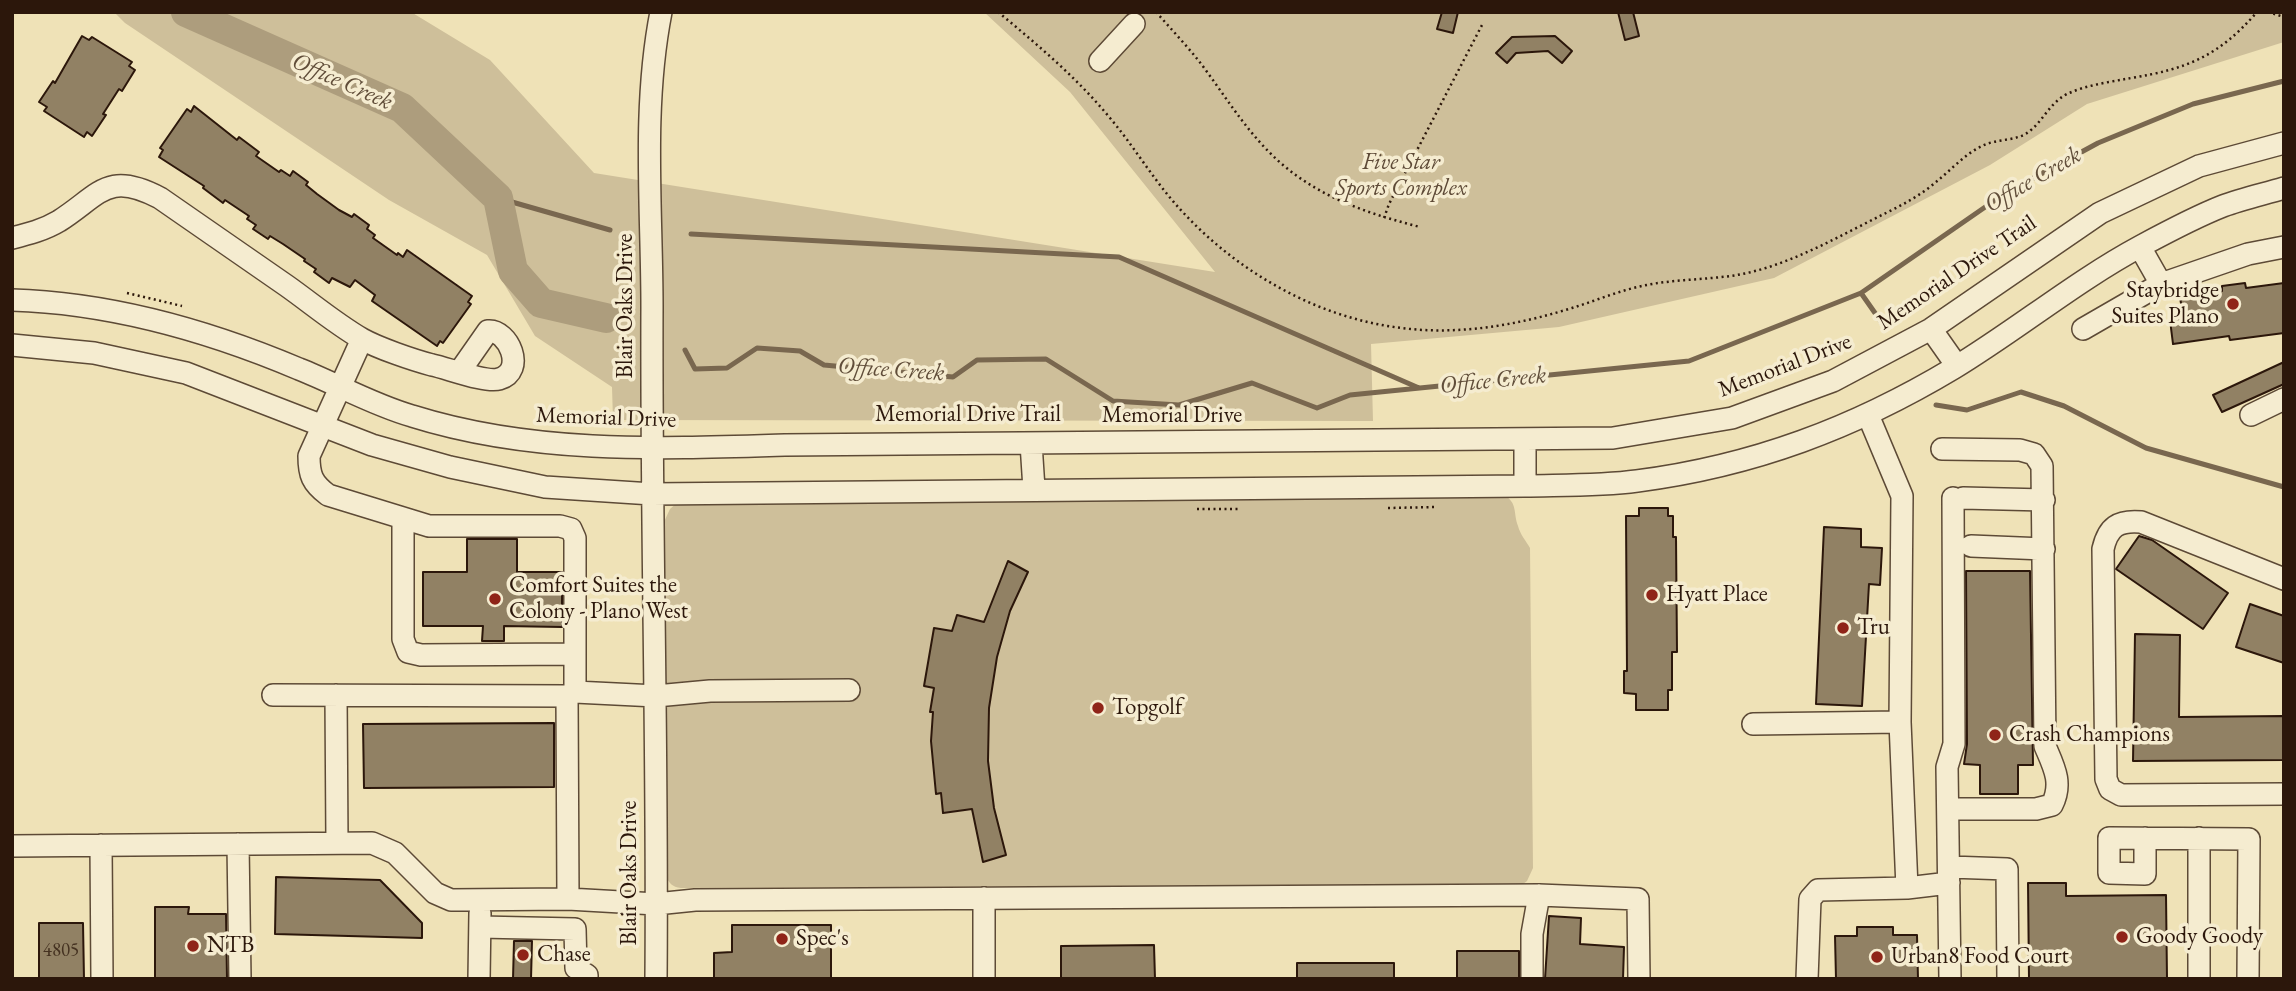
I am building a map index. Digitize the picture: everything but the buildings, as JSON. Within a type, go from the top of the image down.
[{"type":"street","name":"Blair Oaks Drive","points":[[656,979],[656,696],[651,449],[652,83],[654,49],[661,12]]},
{"type":"street","points":[[1100,61],[1134,24]]},
{"type":"street","name":"Memorial Drive","points":[[12,300],[38,301],[138,316],[298,368],[410,416],[507,439],[651,449],[1613,438],[1732,418],[1833,381],[1931,329],[2101,213],[2199,166],[2284,143]]},
{"type":"street","points":[[12,237],[35,232],[57,222],[109,186],[135,186],[160,198],[362,339],[427,363],[460,371]]},
{"type":"street","points":[[12,345],[94,353],[186,373],[403,455],[545,487],[652,494],[1525,486],[1634,481],[1690,473],[1788,447],[1831,432],[1868,415],[1957,366],[2045,306],[2140,247],[2223,206],[2284,188]]},
{"type":"street","points":[[2140,247],[2161,284]]},
{"type":"street","points":[[2082,329],[2161,284],[2248,254],[2284,247]]},
{"type":"street","points":[[1931,329],[1957,366]]},
{"type":"street","points":[[362,339],[309,456],[309,474],[316,486],[328,495],[429,526],[560,526],[571,529],[575,538],[575,654],[571,694],[568,899]]},
{"type":"street","points":[[2251,415],[2284,399]]},
{"type":"street","points":[[1868,415],[1902,496],[1900,722],[1906,888]]},
{"type":"street","points":[[1525,440],[1525,486]]},
{"type":"street","points":[[1031,443],[1034,489]]},
{"type":"street","points":[[1942,449],[2020,450],[2034,454],[2042,466],[2045,746],[2058,779],[2058,794],[2052,804],[2036,809],[1948,809]]},
{"type":"street","points":[[1950,979],[1947,767],[1954,744],[1958,498],[2043,500]]},
{"type":"street","points":[[403,518],[403,639],[408,652],[421,656],[575,654]]},
{"type":"street","points":[[2284,579],[2141,522],[2127,521],[2114,525],[2106,534],[2103,549],[2106,779],[2110,789],[2121,795],[2284,794]]},
{"type":"street","points":[[1971,546],[2044,549]]},
{"type":"street","points":[[273,695],[656,696],[710,691],[849,690]]},
{"type":"street","points":[[335,695],[337,843]]},
{"type":"street","points":[[1753,724],[1900,722]]},
{"type":"street","points":[[2146,838],[2249,839],[2248,979]]},
{"type":"street","points":[[2199,838],[2199,979]]},
{"type":"street","points":[[12,846],[372,843],[395,853],[435,893],[451,900],[480,901],[568,899],[656,904],[695,900],[1539,895],[1638,899],[1639,979]]},
{"type":"street","points":[[238,844],[240,979]]},
{"type":"street","points":[[102,845],[102,979]]},
{"type":"street","points":[[1807,979],[1810,899],[1818,890],[1906,888],[1949,875],[2007,869],[2008,979]]},
{"type":"street","points":[[1532,979],[1532,934],[1539,895]]},
{"type":"street","points":[[984,898],[984,979]]},
{"type":"street","points":[[479,979],[480,901]]},
{"type":"street","points":[[480,927],[575,929],[576,968],[587,975],[587,979]]},
{"type":"path","points":[[998,12],[1056,61],[1111,119],[1172,200],[1215,244],[1250,270],[1279,288],[1344,316],[1391,327],[1433,332],[1458,331],[1521,320],[1569,309],[1643,285],[1735,275],[1788,259],[1919,195],[1982,146],[2030,132],[2048,108],[2068,94],[2108,82],[2172,71],[2193,64],[2224,46],[2257,12]]},
{"type":"path","points":[[1156,12],[1187,46],[1259,143],[1284,166],[1321,192],[1350,206],[1420,227]]},
{"type":"path","points":[[2268,12],[2284,17]]},
{"type":"path","points":[[1384,218],[1482,25]]},
{"type":"green space","name":"Five Star Sports Complex","points":[[114,12],[411,12],[490,60],[594,173],[1215,272],[1070,92],[984,12],[2284,12],[2284,42],[2087,104],[1990,165],[1774,278],[1559,327],[1371,344],[1373,421],[613,420],[612,387],[535,336],[487,255],[389,200],[125,23]]},
{"type":"green space","name":"Topgolf","points":[[1504,495],[1513,505],[1519,529],[1530,548],[1533,868],[1523,884],[681,888],[671,884],[665,875],[663,524],[670,509],[679,501]]},
{"type":"waterway","name":"Office Creek","points":[[186,12],[402,108],[498,198],[513,271],[541,303],[606,318]]},
{"type":"waterway","name":"Office Creek","points":[[685,350],[695,369],[727,368],[757,348],[800,351],[824,365],[953,377],[977,360],[1046,359],[1113,401],[1179,405],[1252,383],[1317,408],[1350,395],[1689,361],[1861,293],[2004,194],[2098,143],[2193,104],[2284,81]]},
{"type":"waterway","points":[[498,198],[610,230]]},
{"type":"waterway","points":[[691,234],[1119,257],[1419,388]]},
{"type":"waterway","points":[[1861,293],[1882,323]]},
{"type":"waterway","points":[[1936,405],[1967,410],[2021,392],[2064,406],[2146,448],[2284,487]]},
{"type":"place","name":"Staybridge Suites Plano","points":[[2233,304]]},
{"type":"place","name":"Hyatt Place","points":[[1652,595]]},
{"type":"place","name":"Comfort Suites the Colony - Plano West","points":[[495,599]]},
{"type":"place","name":"Tru","points":[[1843,628]]},
{"type":"place","name":"Topgolf","points":[[1098,708]]},
{"type":"place","name":"Crash Champions","points":[[1995,735]]},
{"type":"place","name":"Goody Goody","points":[[2122,937]]},
{"type":"place","name":"Spec's","points":[[782,939]]},
{"type":"place","name":"NTB","points":[[193,946]]},
{"type":"place","name":"Chase","points":[[523,955]]},
{"type":"place","name":"Urban8 Food Court","points":[[1877,957]]}]
